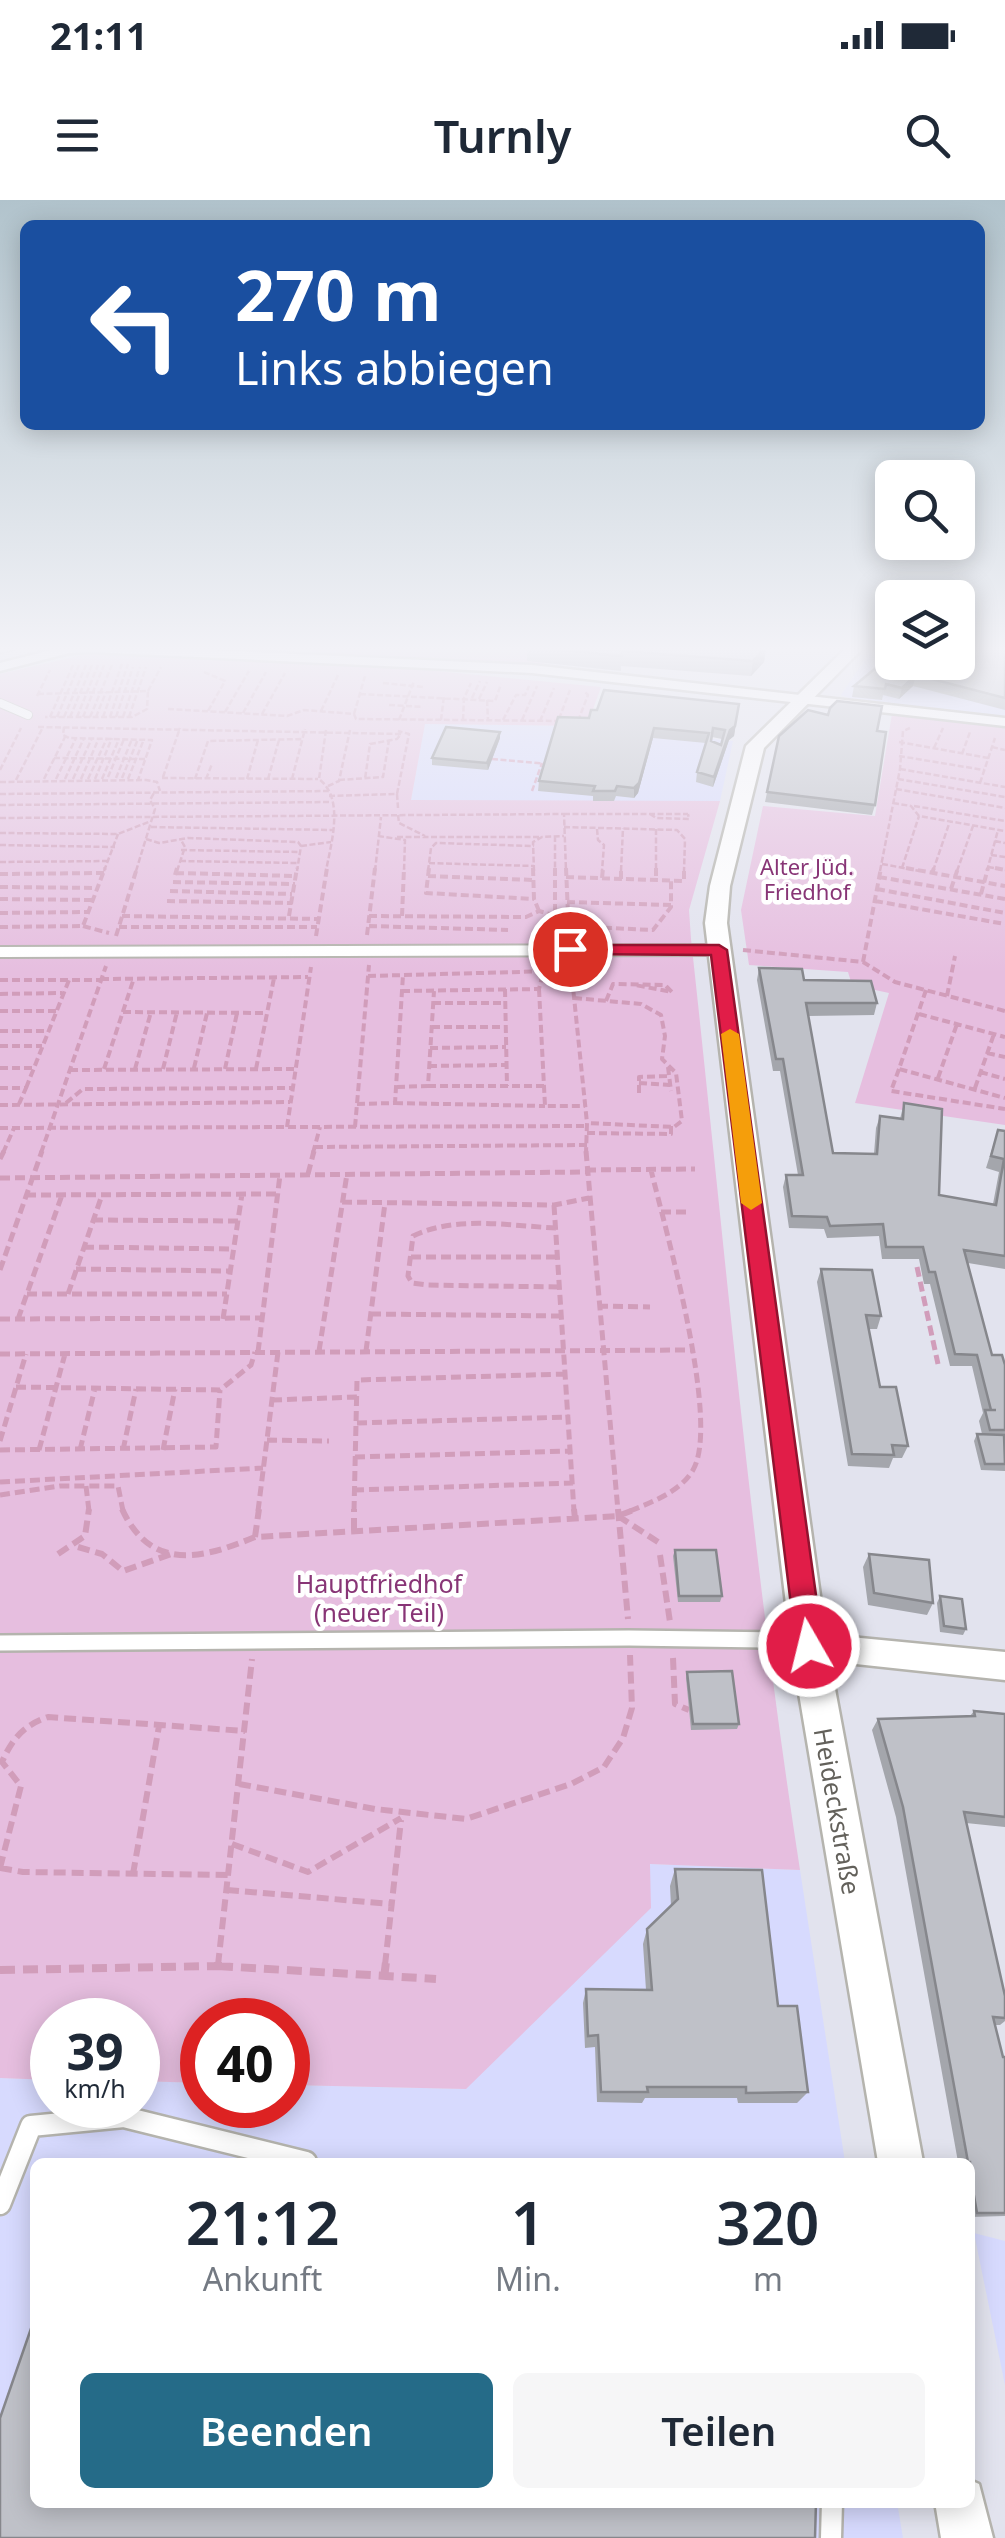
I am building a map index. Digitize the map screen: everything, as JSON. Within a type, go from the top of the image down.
[{"type":"street","name":"Heideckstraße","points":[[753,756],[717,902],[719,950],[809,1646],[899,2158]]},
{"type":"street","points":[[809,1646],[1005,1666]]},
{"type":"street","points":[[962,2508],[967,2538]]},
{"type":"lane","points":[[0,952],[719,950]]},
{"type":"lane","points":[[0,1643],[629,1638],[773,1640],[809,1646]]},
{"type":"lane","points":[[0,2204],[31,2126],[124,2117],[290,2158]]},
{"type":"lane","points":[[831,2538],[832,2508]]},
{"type":"path","points":[[16,780],[28,756]]},
{"type":"path","points":[[0,1270],[116,937],[151,822],[151,805],[169,756]]},
{"type":"path","points":[[195,779],[203,756]]},
{"type":"path","points":[[247,779],[253,756]]},
{"type":"path","points":[[268,779],[274,756]]},
{"type":"path","points":[[292,779],[298,756]]},
{"type":"path","points":[[319,780],[322,756]]},
{"type":"path","points":[[329,791],[339,780],[344,756]]},
{"type":"path","points":[[365,779],[368,756]]},
{"type":"path","points":[[339,780],[385,775],[387,756]]},
{"type":"path","points":[[405,756],[398,794],[399,823],[426,837]]},
{"type":"path","points":[[863,962],[900,769],[899,756]]},
{"type":"path","points":[[900,756],[984,770]]},
{"type":"path","points":[[976,756],[988,758],[980,783]]},
{"type":"path","points":[[43,780],[54,758],[147,758],[138,780]]},
{"type":"path","points":[[56,780],[66,758]]},
{"type":"path","points":[[64,779],[74,758]]},
{"type":"path","points":[[73,779],[82,758]]},
{"type":"path","points":[[82,779],[90,758]]},
{"type":"path","points":[[92,779],[100,758]]},
{"type":"path","points":[[104,779],[113,758]]},
{"type":"path","points":[[121,779],[126,758]]},
{"type":"path","points":[[121,779],[136,758]]},
{"type":"path","points":[[492,759],[559,764]]},
{"type":"path","points":[[532,791],[542,763]]},
{"type":"path","points":[[206,779],[212,764]]},
{"type":"path","points":[[900,769],[1005,787]]},
{"type":"path","points":[[0,782],[292,779],[319,780],[329,791],[335,816],[286,1127]]},
{"type":"path","points":[[898,779],[1005,797]]},
{"type":"path","points":[[896,790],[1005,808]]},
{"type":"path","points":[[0,794],[398,794]]},
{"type":"path","points":[[0,805],[331,802]]},
{"type":"path","points":[[894,803],[1005,821]]},
{"type":"path","points":[[912,806],[919,816],[1005,832]]},
{"type":"path","points":[[0,833],[118,834],[151,822],[398,812],[688,814],[689,819],[656,818],[650,814]]},
{"type":"path","points":[[238,1784],[401,1815],[466,1819],[571,1784],[604,1767],[624,1738],[632,1708],[629,1638],[586,1171],[586,1106],[571,970],[564,814]]},
{"type":"path","points":[[354,1126],[370,949],[368,926],[381,815]]},
{"type":"path","points":[[902,868],[919,816]]},
{"type":"path","points":[[1,820],[332,830]]},
{"type":"path","points":[[932,873],[950,822]]},
{"type":"path","points":[[951,890],[973,826]]},
{"type":"path","points":[[564,827],[677,830],[685,839],[684,881],[566,877]]},
{"type":"path","points":[[597,828],[598,840],[604,845],[602,878]]},
{"type":"path","points":[[621,879],[623,828]]},
{"type":"path","points":[[656,829],[656,880]]},
{"type":"path","points":[[981,894],[998,830]]},
{"type":"path","points":[[84,926],[118,834]]},
{"type":"path","points":[[378,836],[565,836]]},
{"type":"path","points":[[538,911],[534,899],[534,842],[542,836]]},
{"type":"path","points":[[538,931],[557,932],[552,914],[555,836]]},
{"type":"path","points":[[397,837],[404,840],[402,916]]},
{"type":"path","points":[[146,839],[159,843],[294,840],[300,849],[290,916]]},
{"type":"path","points":[[162,916],[180,861],[181,840]]},
{"type":"path","points":[[182,850],[300,849],[331,842]]},
{"type":"path","points":[[995,842],[1005,843]]},
{"type":"path","points":[[534,846],[436,843],[431,848],[426,893],[534,899]]},
{"type":"path","points":[[0,845],[116,846]]},
{"type":"path","points":[[991,855],[1005,857]]},
{"type":"path","points":[[0,863],[110,861]]},
{"type":"path","points":[[180,861],[298,864]]},
{"type":"path","points":[[430,863],[534,866]]},
{"type":"path","points":[[882,864],[1005,886]]},
{"type":"path","points":[[988,867],[1005,870]]},
{"type":"path","points":[[176,873],[296,876]]},
{"type":"path","points":[[0,874],[104,874]]},
{"type":"path","points":[[428,876],[534,880]]},
{"type":"path","points":[[879,877],[1005,899]]},
{"type":"path","points":[[369,916],[526,916],[538,911],[568,922],[653,930],[661,925],[660,919],[671,906],[671,880]]},
{"type":"path","points":[[173,882],[295,884]]},
{"type":"path","points":[[0,887],[99,888]]},
{"type":"path","points":[[877,889],[1005,912]]},
{"type":"path","points":[[170,891],[293,894]]},
{"type":"path","points":[[0,900],[94,900]]},
{"type":"path","points":[[167,900],[292,903]]},
{"type":"path","points":[[875,901],[1005,924]]},
{"type":"path","points":[[567,902],[671,906]]},
{"type":"path","points":[[0,913],[89,912]]},
{"type":"path","points":[[122,916],[319,918]]},
{"type":"path","points":[[0,927],[84,926],[116,937]]},
{"type":"path","points":[[368,926],[519,931]]},
{"type":"path","points":[[118,927],[318,927]]},
{"type":"path","points":[[719,950],[761,950],[863,962],[895,982],[1005,1011]]},
{"type":"path","points":[[948,996],[955,956]]},
{"type":"path","points":[[545,1106],[539,988],[542,977],[555,970]]},
{"type":"path","points":[[368,976],[571,970]]},
{"type":"path","points":[[395,1103],[403,975]]},
{"type":"path","points":[[256,1069],[274,977]]},
{"type":"path","points":[[0,980],[310,977]]},
{"type":"path","points":[[104,1070],[134,978]]},
{"type":"path","points":[[19,1104],[69,980]]},
{"type":"path","points":[[606,1001],[613,984],[635,984],[665,985],[672,992],[635,984]]},
{"type":"path","points":[[402,991],[539,988]]},
{"type":"path","points":[[505,989],[507,1086]]},
{"type":"path","points":[[926,990],[892,1091],[1005,1108]]},
{"type":"path","points":[[428,1086],[434,991]]},
{"type":"path","points":[[0,994],[63,993]]},
{"type":"path","points":[[0,1128],[587,1127],[671,1126],[682,1121],[676,1073],[662,1060],[665,1036],[661,1016],[641,1004],[574,998]]},
{"type":"path","points":[[433,1003],[506,1003]]},
{"type":"path","points":[[0,1011],[56,1011]]},
{"type":"path","points":[[122,1012],[267,1013]]},
{"type":"path","points":[[135,1070],[151,1012]]},
{"type":"path","points":[[163,1069],[177,1012]]},
{"type":"path","points":[[194,1069],[207,1012]]},
{"type":"path","points":[[225,1069],[236,1013]]},
{"type":"path","points":[[919,1014],[1005,1037]]},
{"type":"path","points":[[937,1079],[956,1024]]},
{"type":"path","points":[[432,1027],[506,1027]]},
{"type":"path","points":[[0,1031],[48,1031]]},
{"type":"path","points":[[974,1089],[994,1034]]},
{"type":"path","points":[[0,1046],[42,1046]]},
{"type":"path","points":[[430,1048],[506,1046]]},
{"type":"path","points":[[987,1053],[1005,1057]]},
{"type":"path","points":[[429,1066],[506,1064]]},
{"type":"path","points":[[639,1083],[671,1088],[668,1067]]},
{"type":"path","points":[[0,1068],[34,1068]]},
{"type":"path","points":[[70,1070],[296,1069]]},
{"type":"path","points":[[899,1069],[1005,1098]]},
{"type":"path","points":[[980,1072],[1005,1079]]},
{"type":"path","points":[[638,1092],[639,1077],[669,1076]]},
{"type":"path","points":[[396,1086],[544,1086]]},
{"type":"path","points":[[0,1088],[26,1088]]},
{"type":"path","points":[[66,1103],[84,1089],[292,1088]]},
{"type":"path","points":[[0,1104],[290,1102]]},
{"type":"path","points":[[357,1104],[586,1106]]},
{"type":"path","points":[[308,1174],[320,1126]]},
{"type":"path","points":[[587,1127],[670,1134],[671,1126]]},
{"type":"path","points":[[1,1155],[14,1128]]},
{"type":"path","points":[[315,1147],[587,1145]]},
{"type":"path","points":[[0,1178],[695,1169]]},
{"type":"path","points":[[58,1554],[78,1547],[102,1554],[123,1571],[146,1560],[173,1554],[202,1554],[255,1537],[618,1516],[670,1494],[697,1465],[701,1430],[692,1350],[652,1170]]},
{"type":"path","points":[[16,1386],[220,1390],[251,1365],[256,1352],[280,1174]]},
{"type":"path","points":[[320,1352],[346,1174]]},
{"type":"path","points":[[223,1318],[242,1194]]},
{"type":"path","points":[[26,1195],[278,1194]]},
{"type":"path","points":[[18,1319],[62,1195]]},
{"type":"path","points":[[68,1294],[102,1195]]},
{"type":"path","points":[[342,1202],[554,1205],[589,1198]]},
{"type":"path","points":[[366,1351],[385,1202]]},
{"type":"path","points":[[554,1205],[575,1519]]},
{"type":"path","points":[[661,1212],[690,1212]]},
{"type":"path","points":[[93,1220],[238,1222]]},
{"type":"path","points":[[556,1228],[446,1224],[424,1228],[414,1236],[412,1283],[560,1287]]},
{"type":"path","points":[[84,1247],[234,1248]]},
{"type":"path","points":[[411,1257],[558,1256]]},
{"type":"path","points":[[917,1266],[938,1364]]},
{"type":"path","points":[[76,1269],[230,1271]]},
{"type":"path","points":[[27,1294],[227,1294]]},
{"type":"path","points":[[598,1306],[650,1307]]},
{"type":"path","points":[[371,1314],[562,1316]]},
{"type":"path","points":[[0,1319],[262,1318]]},
{"type":"path","points":[[0,1354],[692,1350]]},
{"type":"path","points":[[255,1537],[278,1352]]},
{"type":"path","points":[[0,1440],[26,1354]]},
{"type":"path","points":[[39,1450],[66,1354]]},
{"type":"path","points":[[354,1530],[357,1380],[566,1374]]},
{"type":"path","points":[[80,1450],[95,1388]]},
{"type":"path","points":[[123,1450],[136,1389]]},
{"type":"path","points":[[163,1450],[174,1389]]},
{"type":"path","points":[[0,1450],[216,1448],[220,1390]]},
{"type":"path","points":[[272,1400],[356,1397]]},
{"type":"path","points":[[356,1423],[569,1416]]},
{"type":"path","points":[[267,1440],[328,1442]]},
{"type":"path","points":[[355,1457],[571,1451]]},
{"type":"path","points":[[0,1482],[263,1468]]},
{"type":"path","points":[[354,1490],[573,1483]]},
{"type":"path","points":[[78,1547],[87,1534],[90,1513],[86,1486]]},
{"type":"path","points":[[0,1495],[118,1486],[117,1504],[128,1526],[154,1546],[173,1554]]},
{"type":"path","points":[[618,1516],[658,1542]]},
{"type":"path","points":[[660,1555],[672,1640],[675,1704],[689,1710]]},
{"type":"path","points":[[218,1966],[254,1641]]},
{"type":"path","points":[[229,1875],[24,1872],[0,1868],[21,1786],[2,1762],[14,1736],[28,1723],[48,1718],[244,1731]]},
{"type":"path","points":[[133,1874],[159,1726]]},
{"type":"path","points":[[232,1844],[308,1872],[333,1856],[364,1844],[401,1815]]},
{"type":"path","points":[[384,1978],[401,1815]]},
{"type":"path","points":[[227,1890],[392,1904]]},
{"type":"path","points":[[0,1970],[218,1966],[436,1979]]},
{"type":"shaded area","points":[[419,756],[730,756],[720,801],[411,801]]},
{"type":"shaded area","points":[[649,1864],[800,1870],[844,2158],[30,2158],[30,2508],[898,2508],[903,2538],[0,2538],[0,2078],[30,2079],[30,2128],[160,2128],[160,2082],[180,2082],[180,2128],[310,2128],[310,2085],[466,2089]]},
{"type":"shaded area","points":[[975,2233],[1005,2241],[1005,2385],[975,2238]]},
{"type":"green space","name":"Hauptfriedhof (neuer Teil)","points":[[0,756],[419,756],[411,800],[720,801],[689,910],[691,939],[753,1522],[800,1870],[650,1864],[651,1908],[466,2089],[310,2085],[310,1998],[180,1998],[180,2082],[160,2082],[160,1998],[30,1998],[30,2079],[0,2078]]},
{"type":"green space","name":"Alter Jüd. Friedhof","points":[[885,756],[1005,756],[1005,1125],[855,1103],[889,993],[852,985],[848,972],[749,965],[741,910],[763,806],[875,816]]},
{"type":"building","points":[[433,756],[490,756],[487,763]]},
{"type":"building","points":[[546,756],[646,756],[634,788],[617,786],[615,791],[593,791],[595,786],[539,781]]},
{"type":"building","points":[[702,756],[721,756],[714,777],[697,772]]},
{"type":"building","points":[[775,756],[882,756],[875,805],[767,792]]},
{"type":"building","points":[[759,968],[802,969],[804,980],[871,981],[877,1003],[806,1003],[833,1153],[877,1154],[880,1116],[903,1119],[904,1103],[942,1109],[939,1195],[996,1205],[1004,1159],[991,1156],[998,1130],[1005,1131],[1005,1256],[964,1250],[992,1355],[1002,1355],[1005,1365],[1005,1430],[990,1430],[985,1410],[991,1410],[977,1355],[955,1354],[935,1272],[929,1272],[923,1247],[886,1247],[883,1224],[830,1226],[827,1217],[792,1216],[786,1175],[803,1175],[783,1059],[776,1059]]},
{"type":"building","points":[[821,1269],[872,1270],[881,1316],[866,1315],[880,1387],[896,1387],[908,1446],[892,1445],[894,1455],[852,1454]]},
{"type":"building","points":[[977,1434],[1004,1435],[1005,1464],[985,1464]]},
{"type":"building","points":[[675,1550],[716,1550],[722,1596],[679,1596]]},
{"type":"building","points":[[869,1554],[929,1560],[933,1603],[874,1593]]},
{"type":"building","points":[[940,1596],[962,1599],[966,1629],[944,1626]]},
{"type":"building","points":[[732,1671],[739,1724],[693,1724],[687,1672]]},
{"type":"building","points":[[974,1711],[1005,1714],[1005,1817],[964,1812],[1005,1996],[1005,2018],[993,2017],[1005,2057],[1005,2213],[977,2213],[975,2158],[967,2158],[903,1807],[878,1719],[975,1716]]},
{"type":"building","points":[[675,1869],[762,1870],[778,2006],[797,2006],[808,2092],[746,2093],[746,2087],[647,2087],[648,2092],[601,2092],[598,2035],[588,2036],[586,1989],[652,1990],[647,1929],[678,1899]]},
{"type":"building","points":[[30,2331],[30,2508],[816,2508],[815,2538],[0,2538],[0,2418]]},
{"type":"slow traffic","points":[[730,1034],[751,1203]]},
{"type":"route","points":[[570,949],[719,950],[809,1646]]}]
